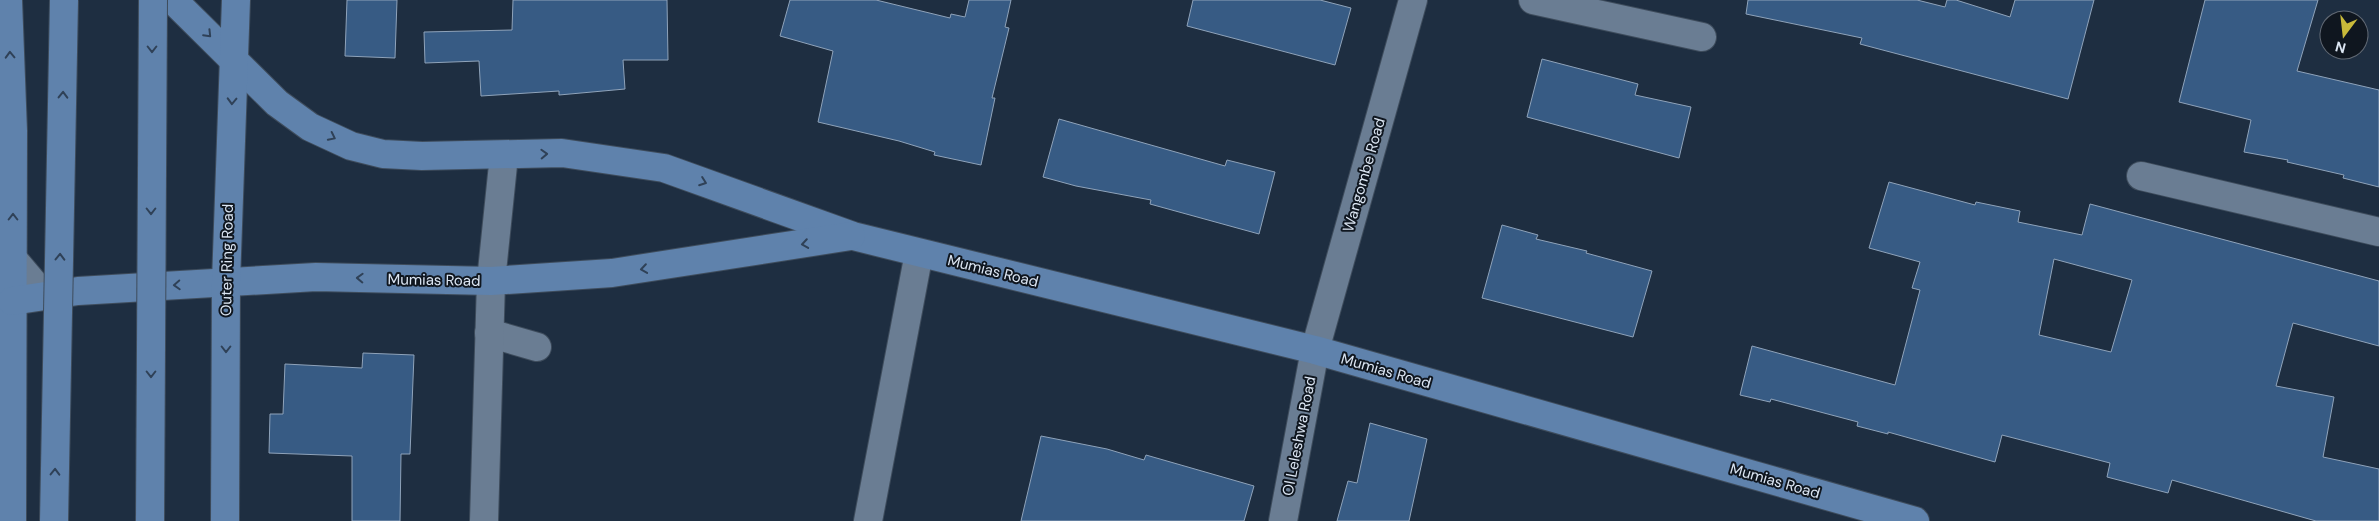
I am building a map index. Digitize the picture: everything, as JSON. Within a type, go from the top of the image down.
[{"type":"main road","points":[[8,0],[7,131],[13,259],[12,521]]},
{"type":"main road","points":[[54,521],[64,0]]},
{"type":"main road","points":[[150,521],[153,0]]},
{"type":"main road","name":"Mumias Road","points":[[173,0],[277,103],[310,127],[351,146],[383,154],[412,156],[562,153],[664,168],[853,236],[1314,350],[1915,521]]},
{"type":"main road","name":"Outer Ring Road","points":[[225,521],[226,282],[236,0]]},
{"type":"main road","name":"Mumias Road","points":[[12,301],[78,291],[316,277],[491,281],[612,273],[853,236]]},
{"type":"street","name":"Wangombe Road","points":[[1314,350],[1413,0]]},
{"type":"street","points":[[1533,0],[1702,37]]},
{"type":"street","points":[[484,521],[491,281],[504,155]]},
{"type":"street","points":[[2141,176],[2379,232]]},
{"type":"street","points":[[868,521],[919,252]]},
{"type":"street","points":[[13,259],[42,292],[78,291]]},
{"type":"street","points":[[489,333],[537,348]]},
{"type":"street","name":"Ol Leleshwa Road","points":[[1283,521],[1314,350]]},
{"type":"building","points":[[347,0],[397,0],[395,58],[345,56]]},
{"type":"building","points":[[513,0],[667,0],[668,60],[623,60],[625,89],[559,95],[559,91],[481,96],[479,61],[425,63],[424,32],[512,30]]},
{"type":"building","points":[[790,0],[876,0],[950,18],[951,14],[965,17],[969,0],[1011,0],[1005,27],[1009,28],[992,98],[995,98],[981,165],[934,155],[935,152],[899,141],[818,122],[833,51],[780,36]]},
{"type":"building","points":[[1193,0],[1320,0],[1351,8],[1335,65],[1187,26]]},
{"type":"building","points":[[1748,0],[1917,0],[1945,7],[1947,0],[1956,0],[2010,17],[2015,0],[2094,0],[2068,99],[1860,44],[1862,38],[1746,14]]},
{"type":"building","points":[[2205,0],[2318,0],[2297,71],[2379,90],[2379,187],[2343,178],[2344,175],[2287,162],[2288,160],[2244,152],[2251,120],[2179,102]]},
{"type":"building","points":[[1542,59],[1638,84],[1635,95],[1691,107],[1679,158],[1527,117]]},
{"type":"building","points":[[1059,119],[1225,166],[1227,160],[1275,172],[1259,234],[1150,204],[1151,200],[1076,186],[1043,177]]},
{"type":"building","points":[[1889,182],[1975,205],[1976,202],[2020,211],[2018,222],[2082,235],[2090,204],[2379,281],[2379,346],[2293,323],[2276,386],[2334,397],[2323,457],[2379,469],[2379,521],[2316,521],[2172,480],[2168,493],[2107,477],[2110,463],[2002,435],[1995,462],[1888,432],[1888,434],[1857,426],[1858,422],[1771,399],[1770,402],[1740,395],[1752,346],[1895,385],[1920,290],[1912,288],[1920,262],[1869,248]],"holes":[[[2054,259],[2132,280],[2111,352],[2039,335]]]},
{"type":"building","points":[[1502,225],[1538,235],[1536,239],[1587,251],[1586,253],[1652,271],[1633,337],[1482,298]]},
{"type":"building","points":[[363,353],[414,355],[410,454],[401,454],[400,521],[352,521],[352,456],[269,453],[270,414],[283,414],[285,364],[362,368]]},
{"type":"building","points":[[1370,423],[1427,439],[1409,521],[1337,521],[1348,481],[1357,483]]},
{"type":"building","points":[[1041,436],[1107,449],[1144,460],[1146,455],[1254,486],[1244,521],[1021,521]]}]
